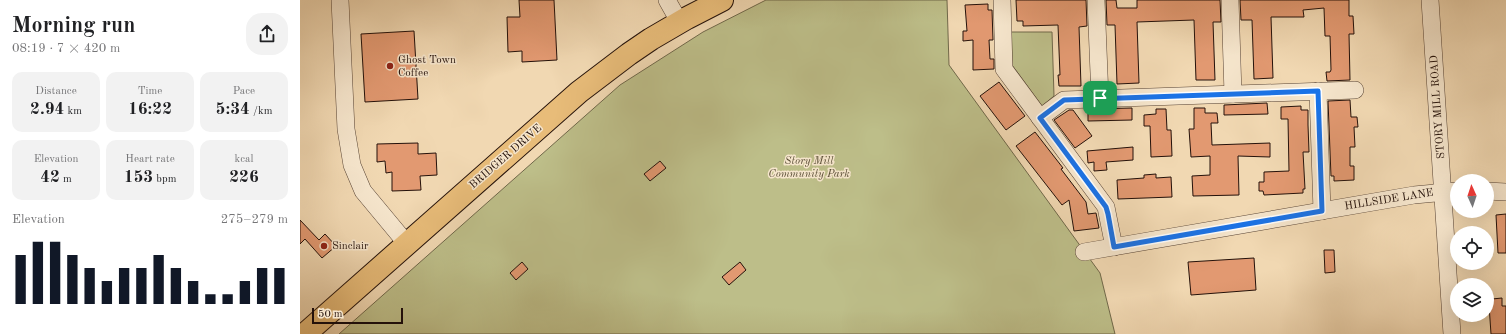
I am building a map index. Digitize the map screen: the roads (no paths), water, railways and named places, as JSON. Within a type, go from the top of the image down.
[{"type":"main road","name":"BRIDGER DRIVE","points":[[305,334],[579,92],[629,54],[680,22],[722,0]]},
{"type":"street","points":[[340,0],[346,129],[352,165],[363,191],[407,244]]},
{"type":"street","points":[[667,0],[680,22]]},
{"type":"street","points":[[1002,0],[1004,69],[1106,207],[1114,247]]},
{"type":"street","points":[[1096,0],[1100,98]]},
{"type":"street","points":[[1230,0],[1233,94]]},
{"type":"street","name":"STORY MILL ROAD","points":[[1430,0],[1450,191]]},
{"type":"street","points":[[1040,118],[1064,100],[1355,90]]},
{"type":"street","points":[[1318,91],[1322,211]]},
{"type":"street","name":"HILLSIDE LANE","points":[[1084,252],[1414,195],[1450,191]]},
{"type":"street","points":[[1494,191],[1506,192]]},
{"type":"street","name":"STORY MILL ROAD","points":[[1450,218],[1452,334]]},
{"type":"place","name":"Ghost Town Coffee","points":[[390,66]]},
{"type":"place","name":"Sinclair","points":[[324,246]]},
{"type":"park label","name":"Story Mill Community Park","points":[[809,167]]}]
